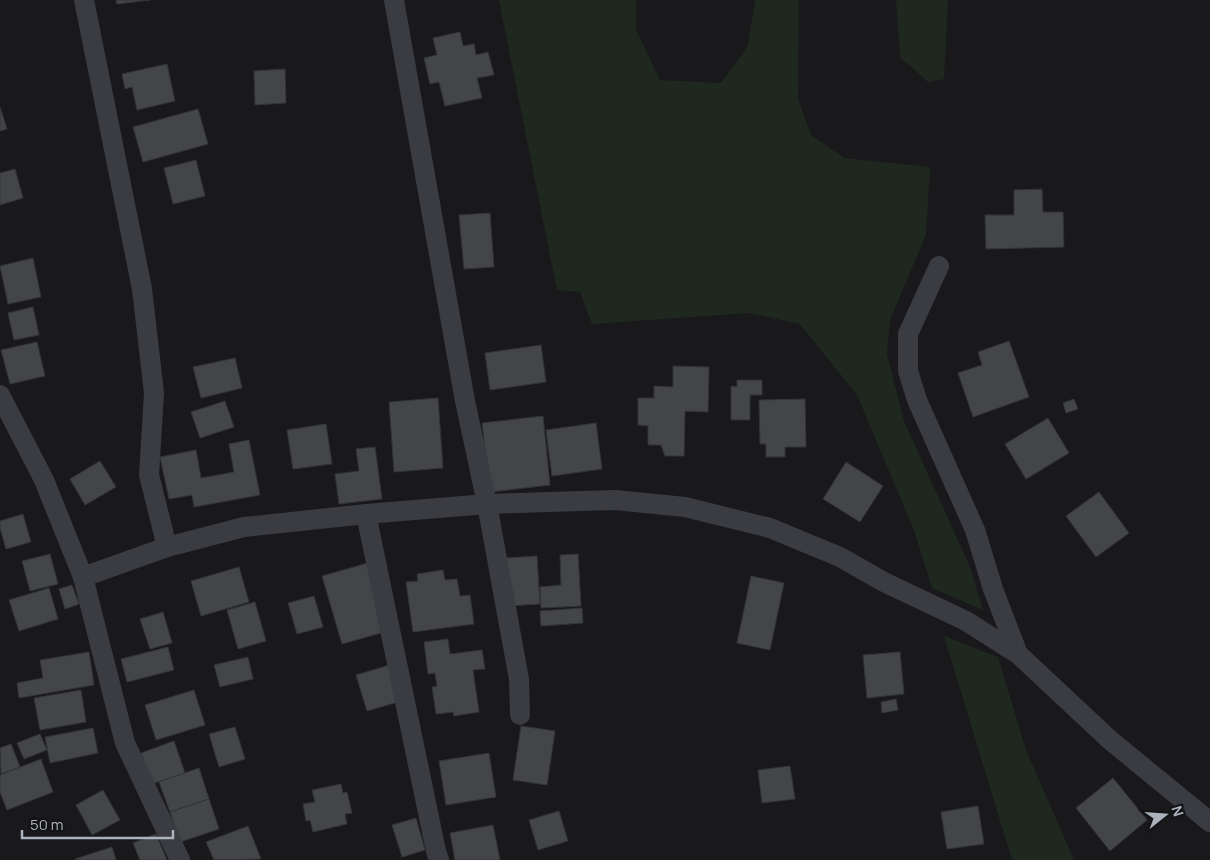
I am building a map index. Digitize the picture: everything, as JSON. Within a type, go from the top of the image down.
[{"type":"street","points":[[84,0],[142,288],[154,393],[149,475],[167,547]]},
{"type":"street","points":[[394,0],[465,401],[487,504],[519,679],[520,714]]},
{"type":"street","points":[[939,266],[908,334],[908,372],[917,400],[975,530],[993,588],[1018,654]]},
{"type":"street","points":[[0,394],[44,480],[83,578],[125,743],[180,860]]},
{"type":"street","points":[[83,578],[167,547],[244,527],[487,504],[615,500],[685,507],[770,528],[840,557],[884,582],[966,621],[1018,654],[1110,740],[1210,822]]},
{"type":"street","points":[[366,514],[439,860]]},
{"type":"green space","points":[[499,0],[636,0],[636,30],[660,80],[721,83],[748,46],[755,0],[799,0],[798,99],[811,135],[844,158],[930,167],[926,235],[890,320],[887,354],[904,421],[970,567],[983,610],[932,588],[914,530],[857,395],[800,324],[749,313],[592,324],[580,292],[557,290]]},
{"type":"green space","points":[[896,0],[948,0],[944,79],[928,82],[900,57]]},
{"type":"green space","points":[[944,636],[998,657],[1026,750],[1074,860],[1012,860]]},
{"type":"building","points":[[116,0],[150,0],[117,4]]},
{"type":"building","points":[[460,32],[463,46],[474,44],[476,55],[488,52],[494,75],[477,78],[482,98],[445,106],[439,82],[430,84],[424,58],[437,55],[433,38]]},
{"type":"building","points":[[167,64],[175,101],[137,110],[132,87],[125,89],[122,74]]},
{"type":"building","points":[[285,69],[286,103],[255,105],[254,71]]},
{"type":"building","points":[[0,107],[7,129],[0,131]]},
{"type":"building","points":[[198,109],[208,144],[143,162],[133,127]]},
{"type":"building","points":[[196,160],[205,196],[173,204],[164,168]]},
{"type":"building","points":[[15,169],[23,198],[0,205],[0,173]]},
{"type":"building","points":[[1042,189],[1043,212],[1063,212],[1064,247],[986,249],[985,215],[1014,215],[1014,190]]},
{"type":"building","points":[[490,213],[494,267],[464,269],[459,215]]},
{"type":"building","points":[[33,258],[41,297],[8,304],[0,266]]},
{"type":"building","points":[[33,307],[39,335],[14,340],[8,313]]},
{"type":"building","points":[[1009,341],[1029,397],[973,417],[958,373],[982,365],[978,352]]},
{"type":"building","points":[[37,342],[45,376],[10,384],[1,350]]},
{"type":"building","points":[[541,345],[546,382],[490,390],[485,353]]},
{"type":"building","points":[[235,358],[242,388],[201,398],[193,367]]},
{"type":"building","points":[[673,366],[709,367],[708,412],[685,411],[684,456],[665,456],[661,445],[648,445],[648,426],[638,425],[638,398],[654,398],[654,386],[673,387]]},
{"type":"building","points":[[737,380],[762,380],[762,395],[750,395],[750,420],[731,420],[731,386],[737,387]]},
{"type":"building","points":[[438,398],[443,468],[394,472],[389,402]]},
{"type":"building","points":[[805,399],[806,447],[785,447],[785,457],[766,457],[766,444],[760,444],[759,400]]},
{"type":"building","points":[[1074,399],[1078,409],[1066,413],[1063,403]]},
{"type":"building","points":[[225,401],[234,427],[200,438],[191,412]]},
{"type":"building","points":[[543,416],[550,485],[490,492],[482,423]]},
{"type":"building","points":[[1048,418],[1069,453],[1026,479],[1005,444]]},
{"type":"building","points":[[596,423],[602,469],[552,476],[546,430]]},
{"type":"building","points":[[326,424],[332,464],[293,469],[287,430]]},
{"type":"building","points":[[249,440],[260,495],[194,507],[192,495],[169,499],[160,457],[196,450],[201,478],[234,472],[229,444]]},
{"type":"building","points":[[375,447],[382,499],[339,504],[335,474],[359,471],[356,449]]},
{"type":"building","points":[[100,461],[116,487],[85,505],[70,479]]},
{"type":"building","points":[[846,462],[883,486],[860,522],[823,499]]},
{"type":"building","points":[[1099,492],[1129,533],[1096,557],[1066,516]]},
{"type":"building","points":[[23,514],[31,542],[6,549],[0,521]]},
{"type":"building","points":[[50,554],[58,584],[30,591],[22,561]]},
{"type":"building","points":[[578,554],[581,606],[541,608],[540,587],[561,585],[560,555]]},
{"type":"building","points":[[537,556],[540,604],[509,606],[506,558]]},
{"type":"building","points":[[368,563],[388,631],[342,644],[322,576]]},
{"type":"building","points":[[239,567],[249,602],[201,616],[191,581]]},
{"type":"building","points":[[443,570],[445,580],[457,579],[460,596],[470,595],[474,624],[413,632],[406,582],[418,581],[417,574]]},
{"type":"building","points":[[751,576],[784,583],[770,650],[737,643]]},
{"type":"building","points":[[72,585],[79,604],[65,609],[59,589]]},
{"type":"building","points":[[49,588],[58,619],[19,631],[9,600]]},
{"type":"building","points":[[314,596],[323,627],[297,634],[288,603]]},
{"type":"building","points":[[255,602],[266,641],[238,649],[227,610]]},
{"type":"building","points":[[582,608],[583,623],[541,626],[540,611]]},
{"type":"building","points":[[163,612],[172,643],[150,649],[140,619]]},
{"type":"building","points":[[448,639],[450,654],[482,650],[485,669],[473,670],[479,712],[454,716],[453,712],[436,714],[432,687],[437,686],[435,673],[428,674],[424,642]]},
{"type":"building","points":[[168,647],[174,670],[127,682],[121,659]]},
{"type":"building","points":[[89,652],[94,685],[19,698],[17,683],[43,678],[40,660]]},
{"type":"building","points":[[900,652],[904,694],[867,698],[863,655]]},
{"type":"building","points":[[248,657],[253,679],[220,687],[214,665]]},
{"type":"building","points":[[390,665],[401,701],[367,711],[356,675]]},
{"type":"building","points":[[81,690],[86,722],[40,730],[34,698]]},
{"type":"building","points":[[194,690],[205,725],[156,740],[145,705]]},
{"type":"building","points":[[896,699],[898,710],[882,713],[881,702]]},
{"type":"building","points":[[521,726],[555,731],[547,785],[513,780]]},
{"type":"building","points":[[235,727],[245,759],[219,767],[209,734]]},
{"type":"building","points":[[93,728],[98,753],[50,763],[45,737]]},
{"type":"building","points":[[40,734],[47,750],[24,759],[17,743]]},
{"type":"building","points":[[174,741],[185,773],[152,784],[141,753]]},
{"type":"building","points":[[11,744],[20,767],[1,774],[0,748]]},
{"type":"building","points":[[489,753],[496,797],[446,805],[439,761]]},
{"type":"building","points":[[41,759],[53,792],[7,810],[0,792],[0,775]]},
{"type":"building","points":[[790,766],[795,799],[762,803],[758,770]]},
{"type":"building","points":[[199,768],[209,799],[170,812],[159,782]]},
{"type":"building","points":[[1113,778],[1147,820],[1110,851],[1076,808]]},
{"type":"building","points":[[341,784],[343,793],[347,792],[352,813],[345,814],[347,824],[313,832],[310,820],[306,821],[303,804],[315,802],[312,790]]},
{"type":"building","points":[[103,790],[120,820],[92,835],[76,805]]},
{"type":"building","points":[[209,799],[219,829],[180,842],[170,812]]},
{"type":"building","points":[[978,806],[984,844],[947,849],[941,812]]},
{"type":"building","points":[[559,811],[568,841],[538,850],[529,820]]},
{"type":"building","points":[[416,818],[425,850],[402,857],[392,825]]},
{"type":"building","points":[[493,825],[500,860],[455,860],[450,833]]},
{"type":"building","points":[[248,826],[261,859],[214,860],[206,842]]},
{"type":"building","points":[[156,834],[167,860],[140,860],[133,843]]},
{"type":"building","points":[[112,847],[116,860],[75,859]]}]
